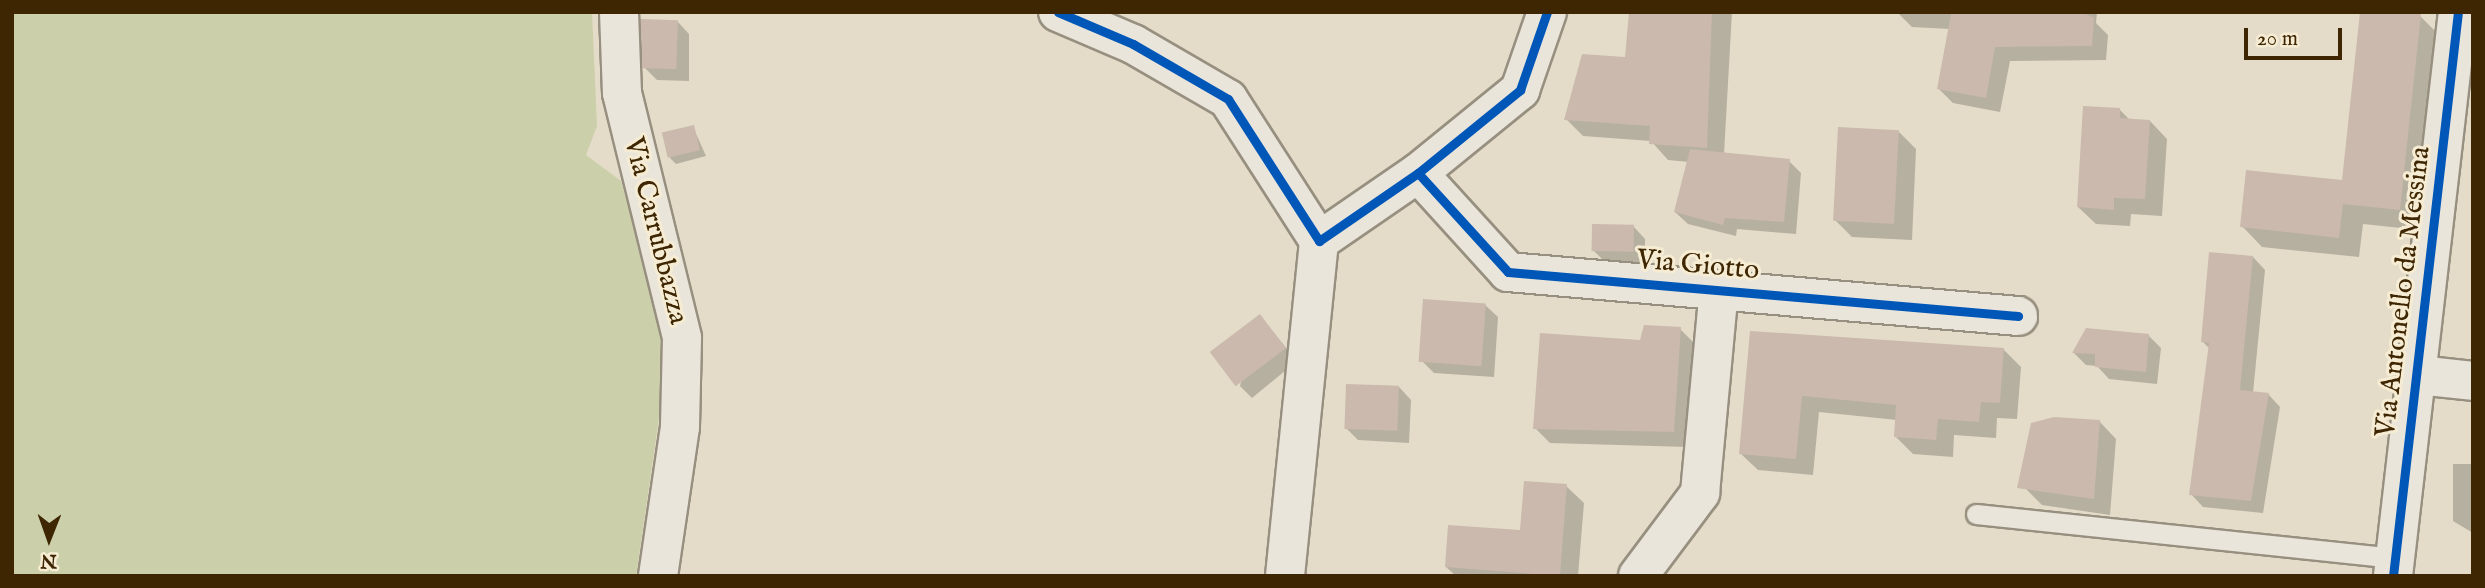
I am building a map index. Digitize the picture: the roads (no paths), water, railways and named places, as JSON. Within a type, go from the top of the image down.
[{"type":"street","name":"Via Carrubbazza","points":[[619,12],[622,93],[673,285],[683,362],[658,576]]},
{"type":"street","points":[[1058,12],[1133,44],[1228,99],[1319,242],[1285,576]]},
{"type":"street","points":[[1319,242],[1418,173],[1520,90],[1547,12]]},
{"type":"street","name":"Via Antonello da Messina","points":[[2394,567],[2458,12]]},
{"type":"street","name":"Via Giotto","points":[[1418,173],[1508,272],[2018,316]]},
{"type":"street","points":[[1638,576],[1700,493],[1719,290]]},
{"type":"street","points":[[2418,375],[2473,380]]},
{"type":"lane","points":[[1976,514],[2394,567]]}]
